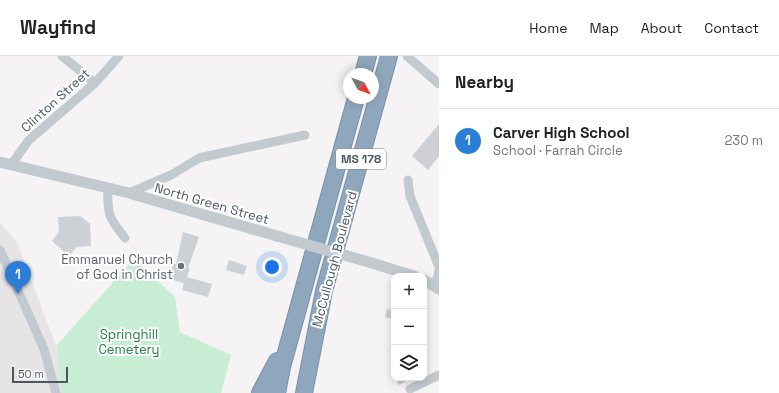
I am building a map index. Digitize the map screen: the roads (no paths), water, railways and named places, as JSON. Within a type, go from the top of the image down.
[{"type":"highway","points":[[365,68],[368,56]]},
{"type":"highway","name":"McCullough Boulevard","points":[[304,393],[324,291],[389,56]]},
{"type":"highway","name":"McCullough Boulevard","points":[[277,393],[292,328],[354,104]]},
{"type":"highway","points":[[312,393],[324,291]]},
{"type":"highway","points":[[260,393],[292,328]]},
{"type":"street","points":[[62,56],[95,83]]},
{"type":"street","name":"Clinton Street","points":[[11,165],[29,140],[95,83],[119,56]]},
{"type":"street","points":[[407,56],[439,84]]},
{"type":"street","points":[[129,193],[171,175],[199,158],[305,135]]},
{"type":"street","name":"North Green Street","points":[[0,162],[129,193],[404,273]]},
{"type":"street","points":[[408,180],[410,196],[439,267]]},
{"type":"street","points":[[108,189],[107,208],[110,218],[125,238]]},
{"type":"street","points":[[0,250],[44,348],[56,393]]},
{"type":"street","points":[[427,282],[437,287],[439,271]]},
{"type":"street","points":[[410,389],[439,375]]},
{"type":"place","name":"Emmanuel Church of God in Christ","points":[[181,266]]},
{"type":"place","name":"Carver High School","points":[[18,294]]},
{"type":"park label","name":"Springhill Cemetery","points":[[129,342]]}]
